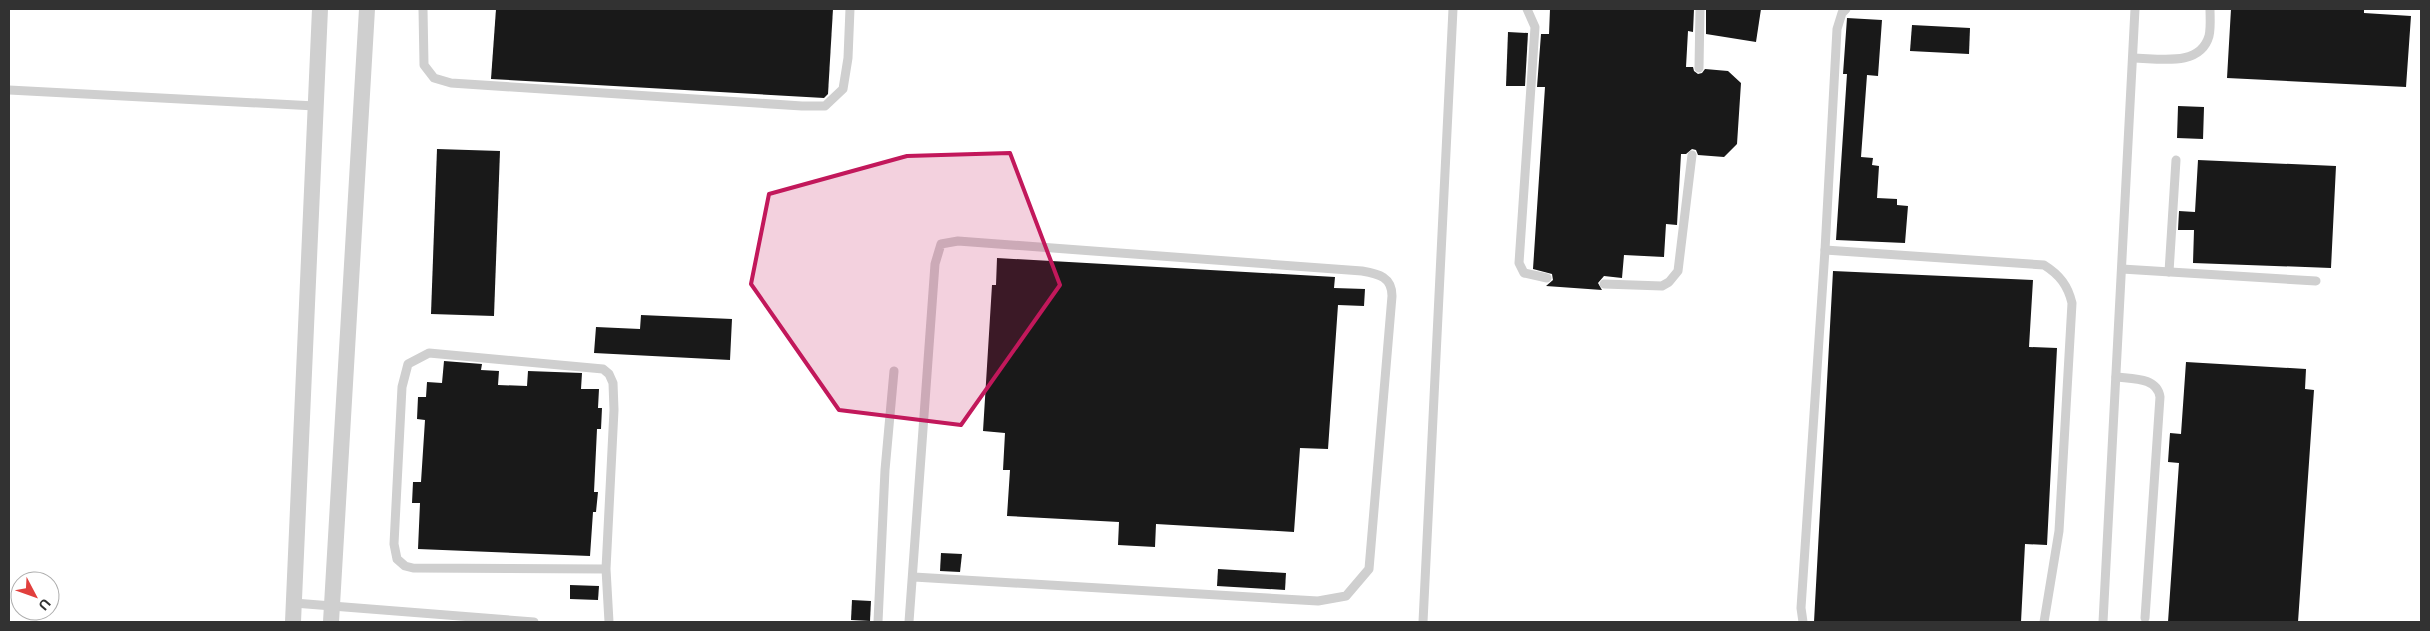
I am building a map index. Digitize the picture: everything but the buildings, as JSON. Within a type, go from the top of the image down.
[{"type":"street","points":[[293,622],[320,9]]},
{"type":"street","points":[[332,615],[367,9]]},
{"type":"lane","points":[[423,9],[424,64],[434,78],[451,83],[802,106],[825,106],[843,89],[848,58],[850,9]]},
{"type":"lane","points":[[1423,622],[1453,9]]},
{"type":"lane","points":[[1526,9],[1535,27],[1519,263],[1524,273],[1547,278]]},
{"type":"lane","points":[[1699,68],[1700,9]]},
{"type":"lane","points":[[1803,622],[1801,608],[1825,250],[1837,29],[1842,14],[1846,9]]},
{"type":"lane","points":[[2103,622],[2135,9]]},
{"type":"lane","points":[[2133,58],[2185,59],[2194,56],[2209,37],[2210,9]]},
{"type":"lane","points":[[9,90],[315,106]]},
{"type":"lane","points":[[1604,284],[1662,286],[1669,282],[1678,271],[1692,155]]},
{"type":"lane","points":[[2169,272],[2176,160]]},
{"type":"lane","points":[[909,622],[914,577],[935,264],[941,244],[968,242],[1362,270],[1380,274],[1389,281],[1392,288],[1392,296],[1369,569],[1346,596],[1318,601],[914,577]]},
{"type":"lane","points":[[1825,250],[2038,264],[2053,271],[2069,291],[2072,304],[2059,531],[2044,622]]},
{"type":"lane","points":[[2122,269],[2316,281]]},
{"type":"lane","points":[[606,569],[413,568],[397,560],[394,544],[402,386],[408,364],[429,353],[603,369],[609,374],[613,383],[614,410],[606,569],[609,622]]},
{"type":"lane","points":[[878,622],[885,470],[894,370]]},
{"type":"lane","points":[[2116,377],[2152,384],[2159,390],[2160,397],[2146,618]]},
{"type":"lane","points":[[294,603],[332,615],[534,622]]},
{"type":"highlighted area","points":[[1010,153],[1060,285],[961,425],[839,410],[751,284],[769,194],[907,156]]}]
